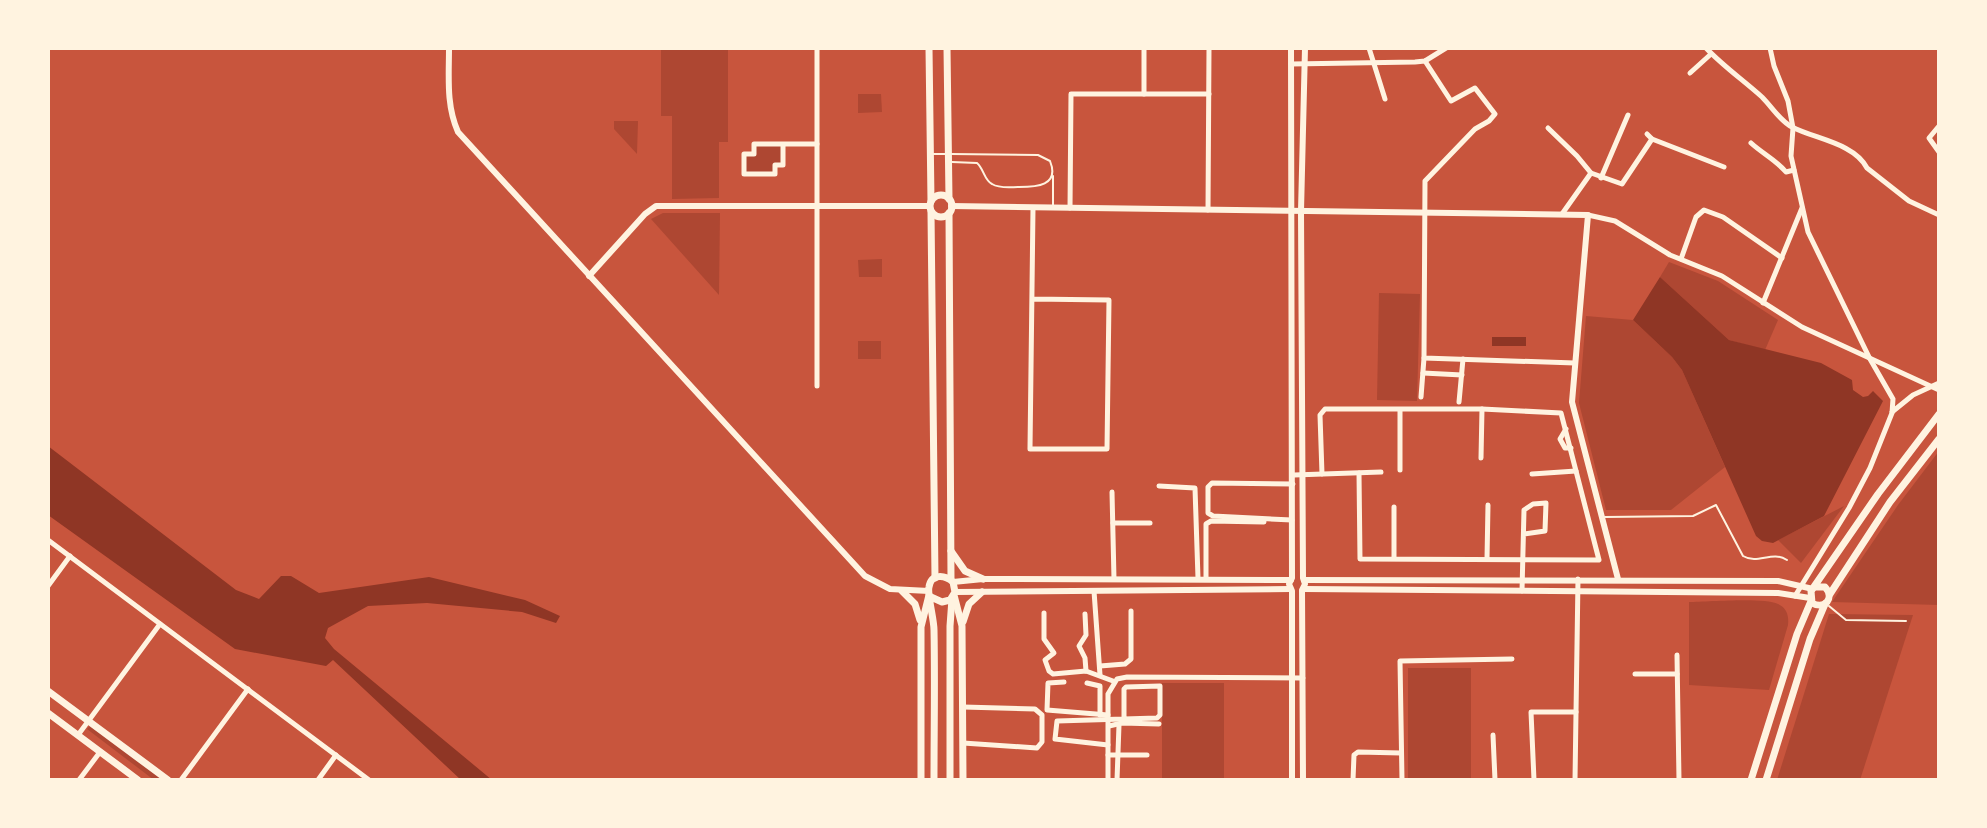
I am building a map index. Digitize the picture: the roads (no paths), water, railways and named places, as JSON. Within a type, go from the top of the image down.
[{"type":"main road","points":[[929,48],[935,578]]},
{"type":"main road","points":[[947,48],[950,549],[954,595],[962,626],[963,780]]},
{"type":"main road","points":[[931,206],[940,195],[950,206]]},
{"type":"main road","points":[[931,206],[941,217],[950,206]]},
{"type":"main road","points":[[1751,780],[1812,594],[1878,494],[1939,414]]},
{"type":"main road","points":[[1766,780],[1810,639],[1835,583],[1890,502],[1939,439]]},
{"type":"main road","points":[[950,549],[960,567],[983,579]]},
{"type":"main road","points":[[934,780],[934,626],[930,584],[935,578],[943,576],[952,581]]},
{"type":"main road","points":[[1812,594],[1825,587],[1827,601]]},
{"type":"main road","points":[[902,591],[915,604],[921,627],[921,780]]},
{"type":"main road","points":[[962,626],[969,604],[982,592]]},
{"type":"main road","points":[[930,594],[942,602],[954,595]]},
{"type":"main road","points":[[921,627],[930,594]]},
{"type":"main road","points":[[1812,594],[1819,606],[1827,601]]},
{"type":"main road","points":[[950,780],[950,626],[954,595]]},
{"type":"main road","points":[[48,691],[168,780]]},
{"type":"main road","points":[[48,713],[138,780]]},
{"type":"street","points":[[449,48],[449,97],[451,115],[458,132],[865,576],[878,585],[930,594]]},
{"type":"street","points":[[817,48],[817,386]]},
{"type":"street","points":[[1144,48],[1144,94]]},
{"type":"street","points":[[1208,210],[1209,48]]},
{"type":"street","points":[[1291,48],[1294,475],[1292,780]]},
{"type":"street","points":[[1303,780],[1301,211],[1305,48]]},
{"type":"street","points":[[1369,48],[1380,75],[1385,99]]},
{"type":"street","points":[[1291,64],[1425,61],[1446,48]]},
{"type":"street","points":[[1706,48],[1793,128],[1852,153],[1909,201],[1939,215]]},
{"type":"street","points":[[1770,48],[1788,101],[1793,128],[1791,156],[1808,232],[1870,359],[1891,393],[1892,413],[1856,495],[1795,596]]},
{"type":"street","points":[[1690,73],[1711,54]]},
{"type":"street","points":[[1421,397],[1424,358],[1424,184],[1427,177],[1475,129],[1495,114],[1475,88],[1451,101],[1425,61]]},
{"type":"street","points":[[1070,208],[1071,94],[1209,94]]},
{"type":"street","points":[[1601,178],[1628,115]]},
{"type":"street","points":[[1939,126],[1929,138],[1939,152]]},
{"type":"street","points":[[1548,128],[1591,173],[1622,184],[1652,139]]},
{"type":"street","points":[[1647,134],[1652,139],[1724,167]]},
{"type":"street","points":[[1751,143],[1765,155],[1774,158],[1786,172],[1794,170]]},
{"type":"street","points":[[783,144],[783,165],[775,165],[775,174],[744,174],[744,154],[754,154],[754,144],[783,144],[817,144]]},
{"type":"street","points":[[1562,214],[1591,173]]},
{"type":"street","points":[[589,276],[645,214],[656,206],[931,206]]},
{"type":"street","points":[[950,206],[1588,215],[1615,221],[1654,246],[1722,276],[1802,327],[1937,387]]},
{"type":"street","points":[[1763,303],[1802,207]]},
{"type":"street","points":[[1032,299],[1109,300],[1107,449],[1030,449],[1033,208]]},
{"type":"street","points":[[1681,259],[1696,217],[1704,210],[1723,217],[1782,258]]},
{"type":"street","points":[[1588,215],[1572,402],[1618,579]]},
{"type":"street","points":[[1424,358],[1575,363]]},
{"type":"street","points":[[1459,402],[1463,359]]},
{"type":"street","points":[[1423,373],[1462,375]]},
{"type":"street","points":[[1892,413],[1913,395],[1937,387]]},
{"type":"street","points":[[1322,474],[1320,415],[1323,410],[1482,409],[1561,413],[1599,560],[1363,559],[1359,556],[1359,473]]},
{"type":"street","points":[[1481,458],[1482,409]]},
{"type":"street","points":[[1400,411],[1400,470]]},
{"type":"street","points":[[1532,474],[1576,471]]},
{"type":"street","points":[[1294,475],[1381,472]]},
{"type":"street","points":[[1293,484],[1212,483],[1208,487],[1208,513],[1213,516],[1293,521]]},
{"type":"street","points":[[1159,486],[1195,488],[1202,578]]},
{"type":"street","points":[[1112,492],[1114,579]]},
{"type":"street","points":[[1522,592],[1524,510],[1527,506],[1546,503],[1545,531],[1524,534]]},
{"type":"street","points":[[1487,559],[1488,505]]},
{"type":"street","points":[[1394,507],[1394,558]]},
{"type":"street","points":[[1202,578],[1209,522],[1293,521]]},
{"type":"street","points":[[1113,523],[1150,523]]},
{"type":"street","points":[[48,540],[369,780]]},
{"type":"street","points":[[48,586],[70,556]]},
{"type":"street","points":[[952,581],[1292,579],[1297,576],[1303,579],[1778,581],[1801,585],[1812,594]]},
{"type":"street","points":[[1575,780],[1578,579]]},
{"type":"street","points":[[954,595],[982,592],[1291,590],[1812,594]]},
{"type":"street","points":[[1094,591],[1100,675]]},
{"type":"street","points":[[1100,666],[1129,662],[1131,611]]},
{"type":"street","points":[[1044,613],[1044,639],[1054,653],[1045,660],[1045,667],[1053,674],[1086,671],[1114,681]]},
{"type":"street","points":[[1085,614],[1086,635],[1079,646],[1085,658],[1086,671]]},
{"type":"street","points":[[78,735],[160,624]]},
{"type":"street","points":[[1677,655],[1679,780]]},
{"type":"street","points":[[1402,780],[1400,661],[1512,659]]},
{"type":"street","points":[[1635,674],[1677,674]]},
{"type":"street","points":[[1108,780],[1108,694],[1114,681],[1124,677],[1303,678]]},
{"type":"street","points":[[1108,745],[1058,740],[1055,736],[1059,720],[1159,716],[1160,677]]},
{"type":"street","points":[[1064,682],[1048,683],[1047,710],[1100,715],[1119,725],[1159,724]]},
{"type":"street","points":[[1087,683],[1100,686],[1100,715]]},
{"type":"street","points":[[1124,718],[1126,687],[1160,686]]},
{"type":"street","points":[[181,780],[248,689]]},
{"type":"street","points":[[963,707],[1035,709],[1042,715],[1042,742],[1037,748],[963,743]]},
{"type":"street","points":[[1534,780],[1531,712],[1576,712]]},
{"type":"street","points":[[1117,780],[1119,725]]},
{"type":"street","points":[[1493,735],[1495,780]]},
{"type":"street","points":[[79,780],[100,752]]},
{"type":"street","points":[[1353,780],[1354,755],[1358,752],[1401,753]]},
{"type":"street","points":[[318,780],[336,755]]},
{"type":"street","points":[[1108,755],[1147,755]]},
{"type":"lane","points":[[930,154],[977,163],[989,182],[998,186],[1041,186],[1050,180],[1053,171]]},
{"type":"lane","points":[[949,158],[1038,155],[1050,161],[1053,171],[1053,208]]},
{"type":"lane","points":[[1602,517],[1693,516],[1716,505],[1743,556],[1755,560],[1773,555],[1787,560]]},
{"type":"lane","points":[[1827,601],[1846,620],[1906,621]]}]
